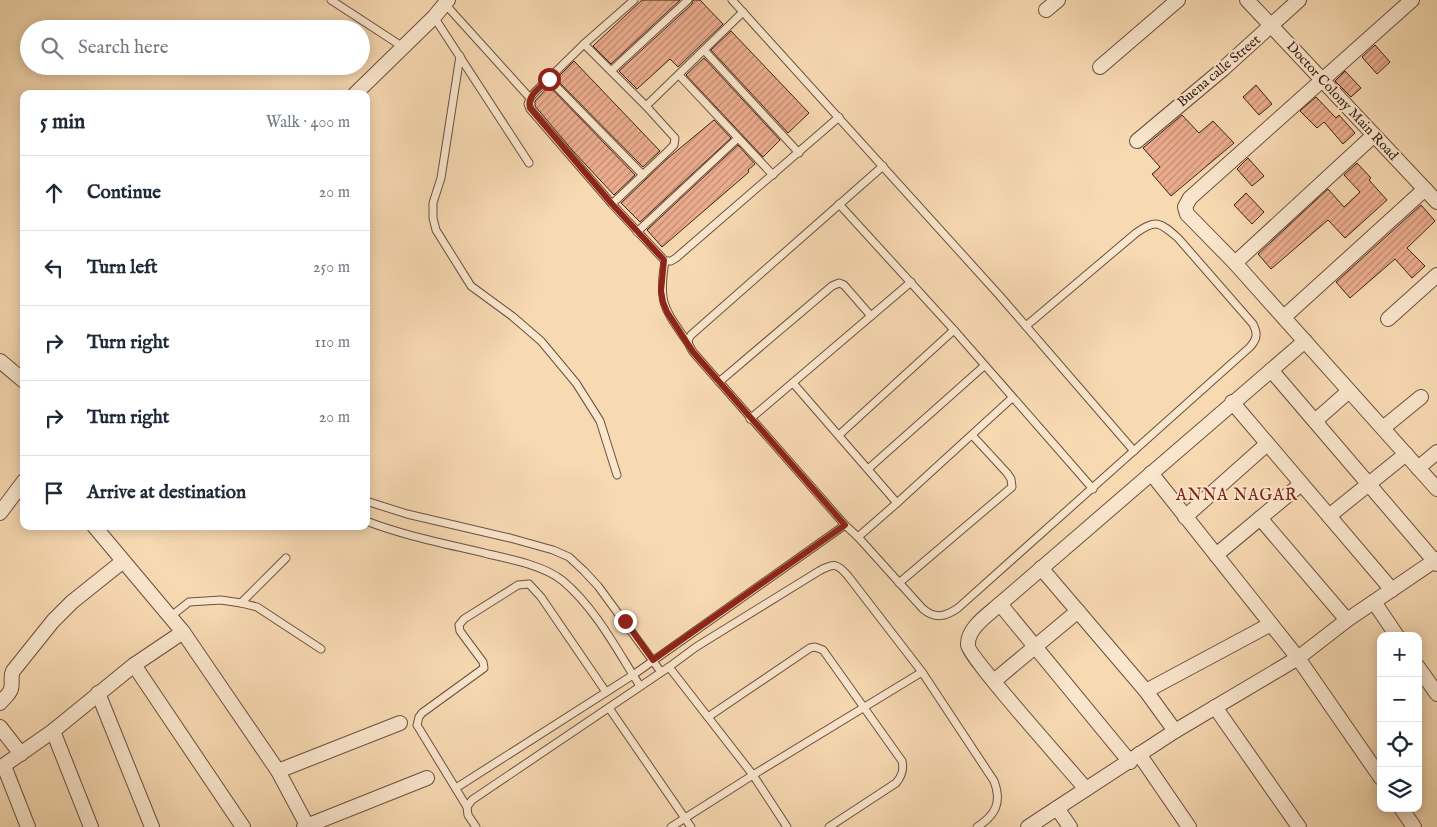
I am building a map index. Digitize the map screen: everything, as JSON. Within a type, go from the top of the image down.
[{"type":"street","points":[[1046,10],[1058,0]]},
{"type":"street","points":[[1100,67],[1178,0]]},
{"type":"street","name":"Doctor Colony Main Road","points":[[1247,0],[1437,202]]},
{"type":"street","name":"Buena calle Street","points":[[1137,141],[1271,27],[1299,0]]},
{"type":"street","points":[[1412,0],[1190,198],[1185,207],[1187,214],[1235,263],[1437,489]]},
{"type":"street","points":[[359,90],[447,2]]},
{"type":"street","points":[[1235,263],[1374,135]]},
{"type":"street","points":[[1284,317],[1425,189]]},
{"type":"street","points":[[1388,319],[1437,275]]},
{"type":"street","points":[[1086,789],[968,648],[968,638],[972,630],[1000,604],[1305,341]]},
{"type":"street","points":[[0,361],[20,378]]},
{"type":"street","points":[[1028,827],[1175,731],[1298,658],[1347,620],[1436,561],[1367,484],[1271,370]]},
{"type":"street","points":[[1314,421],[1349,391]]},
{"type":"street","points":[[1383,428],[1421,397]]},
{"type":"street","points":[[1232,402],[1392,590]]},
{"type":"street","points":[[1185,516],[1268,444]]},
{"type":"street","points":[[1418,468],[1437,452]]},
{"type":"street","points":[[1329,516],[1406,454]]},
{"type":"street","points":[[1151,473],[1298,658],[1377,772]]},
{"type":"street","points":[[1216,555],[1301,484]]},
{"type":"street","points":[[0,513],[20,486]]},
{"type":"street","points":[[1260,518],[1347,620]]},
{"type":"street","points":[[97,530],[122,562],[183,632],[278,771],[306,827],[427,778]]},
{"type":"street","points":[[0,703],[10,692],[13,671],[53,621],[72,602],[122,562]]},
{"type":"street","points":[[1042,568],[1146,691],[1175,731]]},
{"type":"street","points":[[1374,602],[1394,632]]},
{"type":"street","points":[[1000,604],[1134,758],[1190,827]]},
{"type":"street","points":[[994,681],[1078,611]]},
{"type":"street","points":[[1146,691],[1271,624]]},
{"type":"street","points":[[28,827],[2,767],[53,731],[134,665],[183,632]]},
{"type":"street","points":[[134,665],[243,827]]},
{"type":"street","points":[[1422,672],[1437,694]]},
{"type":"street","points":[[98,693],[152,827]]},
{"type":"street","points":[[1215,707],[1299,827]]},
{"type":"street","points":[[278,771],[400,724]]},
{"type":"street","points":[[0,727],[21,754]]},
{"type":"street","points":[[53,731],[91,827]]},
{"type":"street","points":[[1057,808],[1070,827]]},
{"type":"street","points":[[1404,812],[1414,827]]},
{"type":"lane","points":[[331,0],[362,20]]},
{"type":"lane","points":[[634,0],[584,44],[530,98],[528,104],[612,204],[664,260],[670,261],[676,258],[839,117]]},
{"type":"lane","points":[[611,71],[688,0]]},
{"type":"lane","points":[[732,0],[1026,326],[1134,451]]},
{"type":"lane","points":[[447,2],[530,98]]},
{"type":"lane","points":[[646,106],[743,12]]},
{"type":"lane","points":[[434,17],[529,163]]},
{"type":"lane","points":[[370,25],[403,47]]},
{"type":"lane","points":[[584,44],[673,134],[675,142],[668,151],[612,204]]},
{"type":"lane","points":[[704,50],[799,153]]},
{"type":"lane","points":[[460,56],[441,178],[434,203],[433,218],[436,230],[471,286],[512,316],[541,341],[576,382],[600,421],[617,475]]},
{"type":"lane","points":[[678,75],[773,175]]},
{"type":"lane","points":[[549,79],[643,175]]},
{"type":"lane","points":[[637,232],[738,138]]},
{"type":"lane","points":[[688,344],[688,339],[691,335],[883,166]]},
{"type":"lane","points":[[840,204],[954,330],[1093,489]]},
{"type":"lane","points":[[664,260],[661,291],[663,302],[667,312],[693,352],[845,525],[928,613],[934,616],[950,613],[1093,489],[1250,347],[1257,331],[1178,238],[1166,227],[1155,224],[1149,224],[1136,234],[1026,326]]},
{"type":"lane","points":[[750,419],[911,282]]},
{"type":"lane","points":[[719,382],[832,286],[839,283],[844,285],[871,316]]},
{"type":"lane","points":[[839,435],[954,330]]},
{"type":"lane","points":[[868,469],[984,366]]},
{"type":"lane","points":[[793,383],[898,503]]},
{"type":"lane","points":[[858,537],[898,503],[1012,398]]},
{"type":"lane","points":[[899,583],[1012,487],[1011,479],[1007,473],[972,435]]},
{"type":"lane","points":[[370,502],[407,514],[518,540],[553,550],[569,558],[584,570],[598,586],[661,672]]},
{"type":"lane","points":[[370,522],[390,530],[528,563],[562,580],[586,605],[606,632],[640,686]]},
{"type":"lane","points":[[456,788],[633,675],[845,525]]},
{"type":"lane","points":[[241,603],[286,558]]},
{"type":"lane","points":[[467,807],[472,800],[696,647],[819,571],[834,565],[848,576],[922,672],[994,780],[999,794],[996,808],[988,820],[977,827]]},
{"type":"lane","points":[[476,827],[468,814],[467,807],[417,725],[422,713],[484,668],[483,662],[460,631],[459,625],[464,619],[518,585],[529,584],[542,597],[606,692]]},
{"type":"lane","points":[[170,617],[190,602],[221,600],[241,603],[257,608],[321,648]]},
{"type":"lane","points":[[708,717],[810,648],[820,648],[826,653],[902,761],[902,773],[896,783],[829,827]]},
{"type":"lane","points":[[669,667],[753,775],[787,827]]},
{"type":"lane","points":[[671,827],[922,672]]},
{"type":"lane","points":[[609,708],[691,827]]},
{"type":"building","points":[[642,0],[680,0],[611,64],[593,46]]},
{"type":"building","points":[[693,0],[700,0],[723,24],[678,67],[670,59],[637,89],[619,71],[692,4]]},
{"type":"building","points":[[731,31],[809,113],[788,133],[711,50]]},
{"type":"building","points":[[1375,45],[1390,62],[1377,74],[1362,57]]},
{"type":"building","points":[[704,58],[780,140],[763,157],[686,75]]},
{"type":"building","points":[[574,61],[660,151],[643,167],[556,79]]},
{"type":"building","points":[[1345,71],[1361,88],[1351,97],[1335,81]]},
{"type":"building","points":[[1256,85],[1272,104],[1259,115],[1243,97]]},
{"type":"building","points":[[549,86],[635,175],[614,195],[535,106],[535,101]]},
{"type":"building","points":[[1316,97],[1336,118],[1339,115],[1355,133],[1343,144],[1324,122],[1317,128],[1300,111]]},
{"type":"building","points":[[1182,115],[1199,133],[1213,121],[1234,143],[1171,196],[1152,174],[1160,167],[1143,148]]},
{"type":"building","points":[[714,120],[731,138],[640,222],[621,203],[667,159]]},
{"type":"building","points":[[738,145],[755,164],[748,170],[749,172],[662,247],[647,230]]},
{"type":"building","points":[[1248,158],[1264,176],[1252,186],[1237,169]]},
{"type":"building","points":[[1357,163],[1387,200],[1345,238],[1328,220],[1271,269],[1258,254],[1328,189],[1344,207],[1360,192],[1344,175]]},
{"type":"building","points":[[1246,193],[1264,212],[1252,224],[1234,205]]},
{"type":"building","points":[[1421,205],[1435,221],[1407,248],[1425,266],[1412,278],[1395,259],[1350,298],[1336,282]]},
{"type":"district","name":"ANNA NAGAR","points":[[1237,496]]},
{"type":"route","points":[[549,79],[530,98],[528,104],[530,108],[612,204],[664,260],[661,291],[663,302],[667,312],[693,352],[845,525],[653,660],[625,621]]}]
